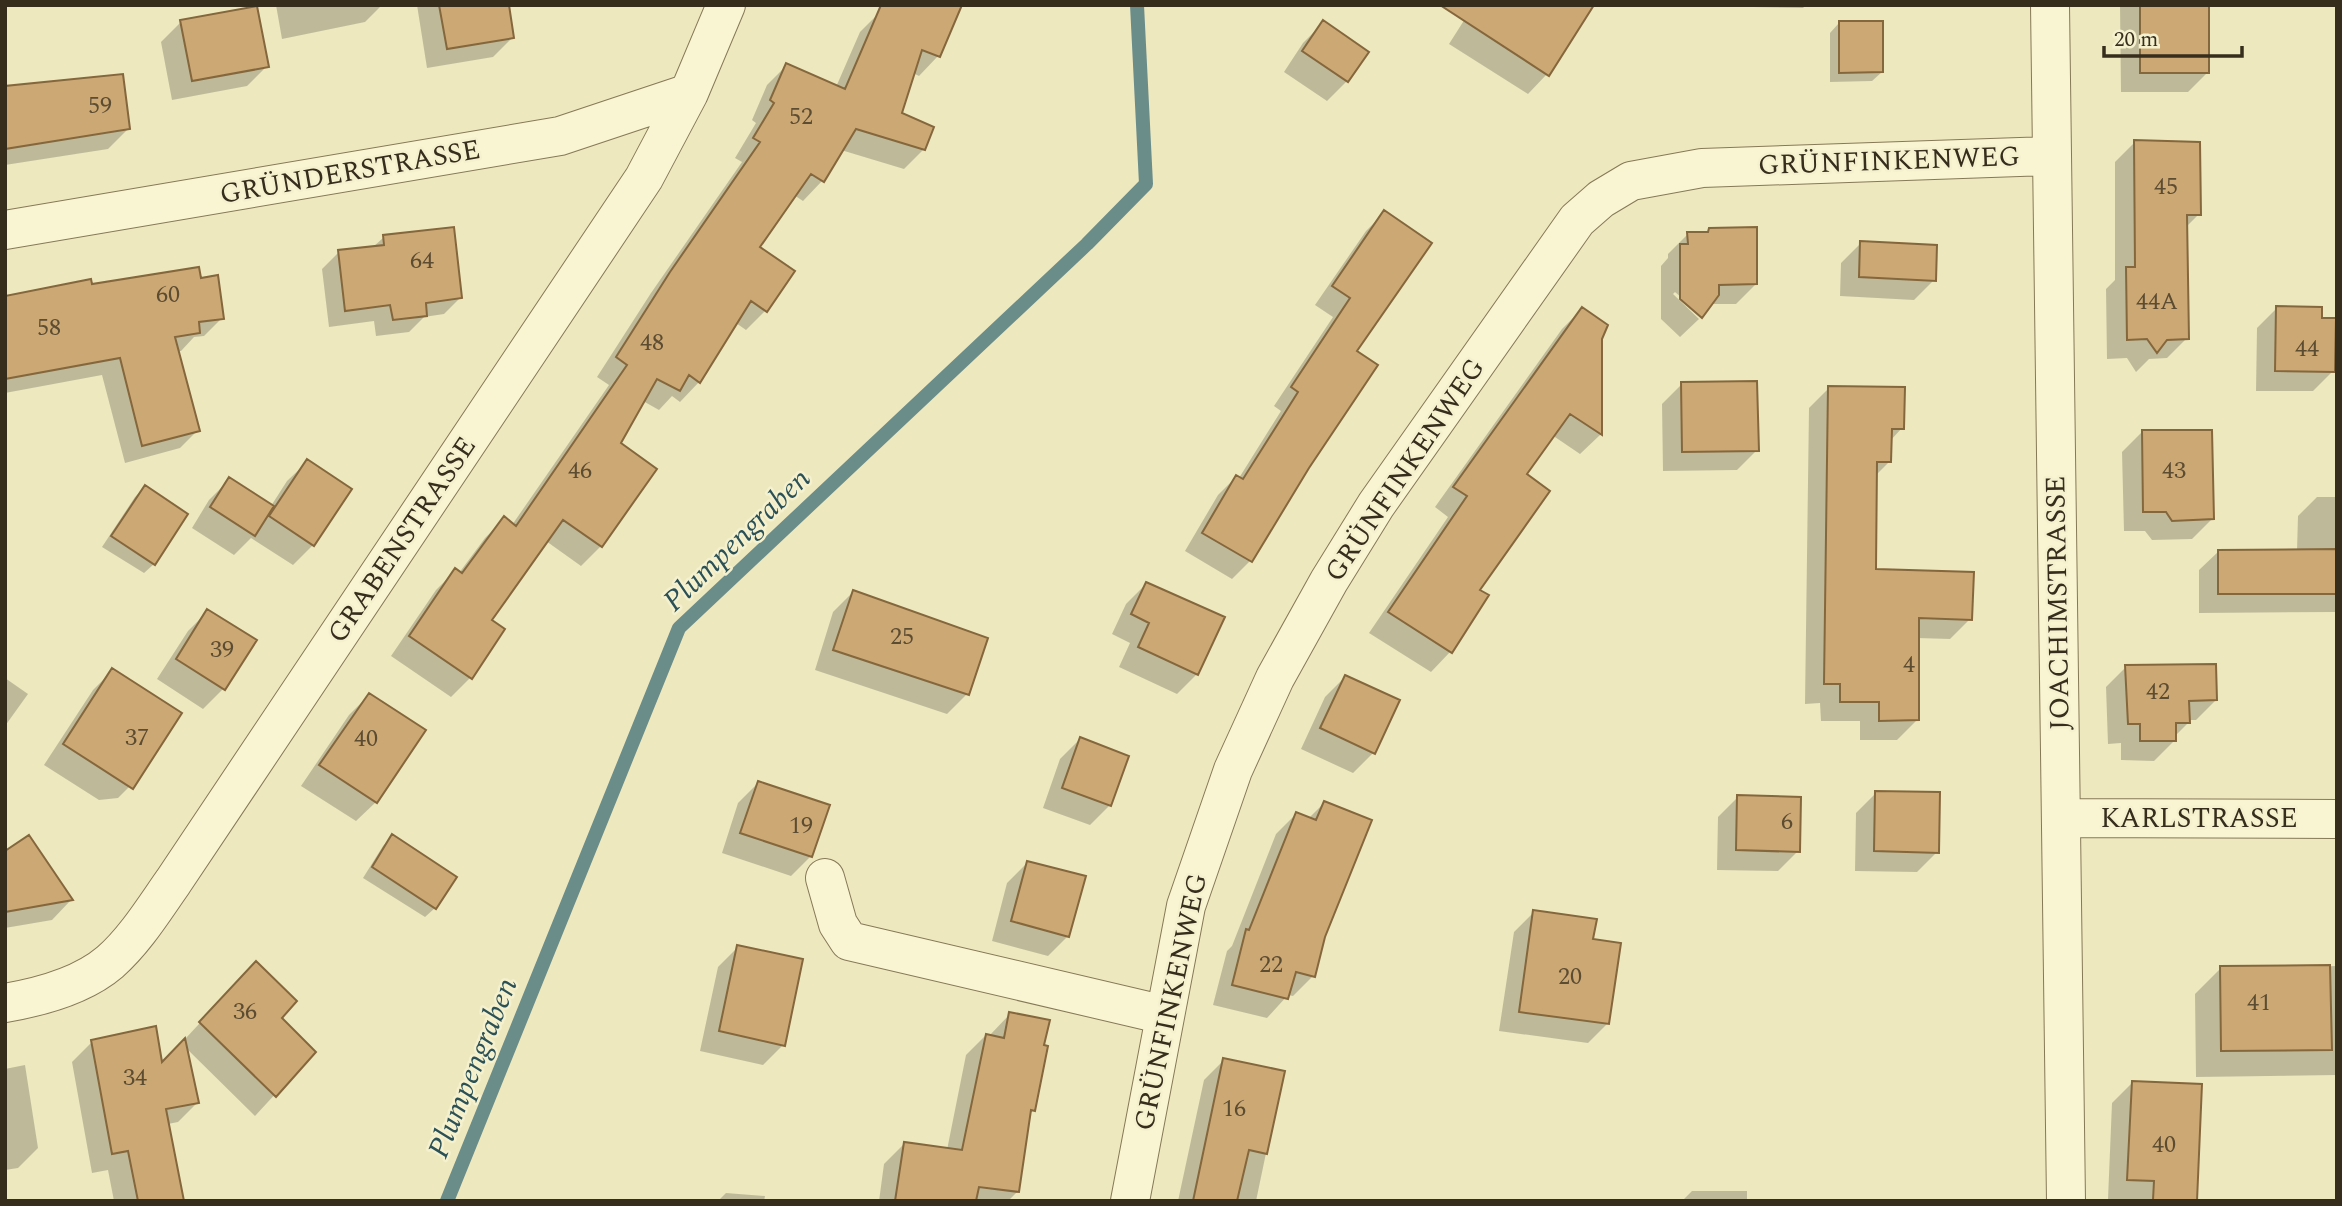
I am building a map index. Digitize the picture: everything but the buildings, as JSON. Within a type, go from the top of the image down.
[{"type":"street","name":"GRABENSTRASSE","points":[[5,1003],[75,984],[109,963],[137,931],[173,882],[644,178],[690,93],[726,5]]},
{"type":"street","name":"JOACHIMSTRASSE","points":[[2050,5],[2066,1201]]},
{"type":"street","name":"GRÜNDERSTRASSE","points":[[5,230],[560,136],[690,93]]},
{"type":"street","name":"GRÜNFINKENWEG","points":[[1130,1201],[1186,905],[1233,770],[1275,678],[1329,581],[1376,505],[1577,220],[1601,199],[1632,181],[1702,168],[2050,156]]},
{"type":"street","name":"KARLSTRASSE","points":[[2061,818],[2337,819]]},
{"type":"street","points":[[825,878],[838,924],[849,941],[1165,1015]]},
{"type":"waterway","name":"Plumpengraben","points":[[447,1201],[679,628],[1087,244],[1146,184],[1137,5]]}]
